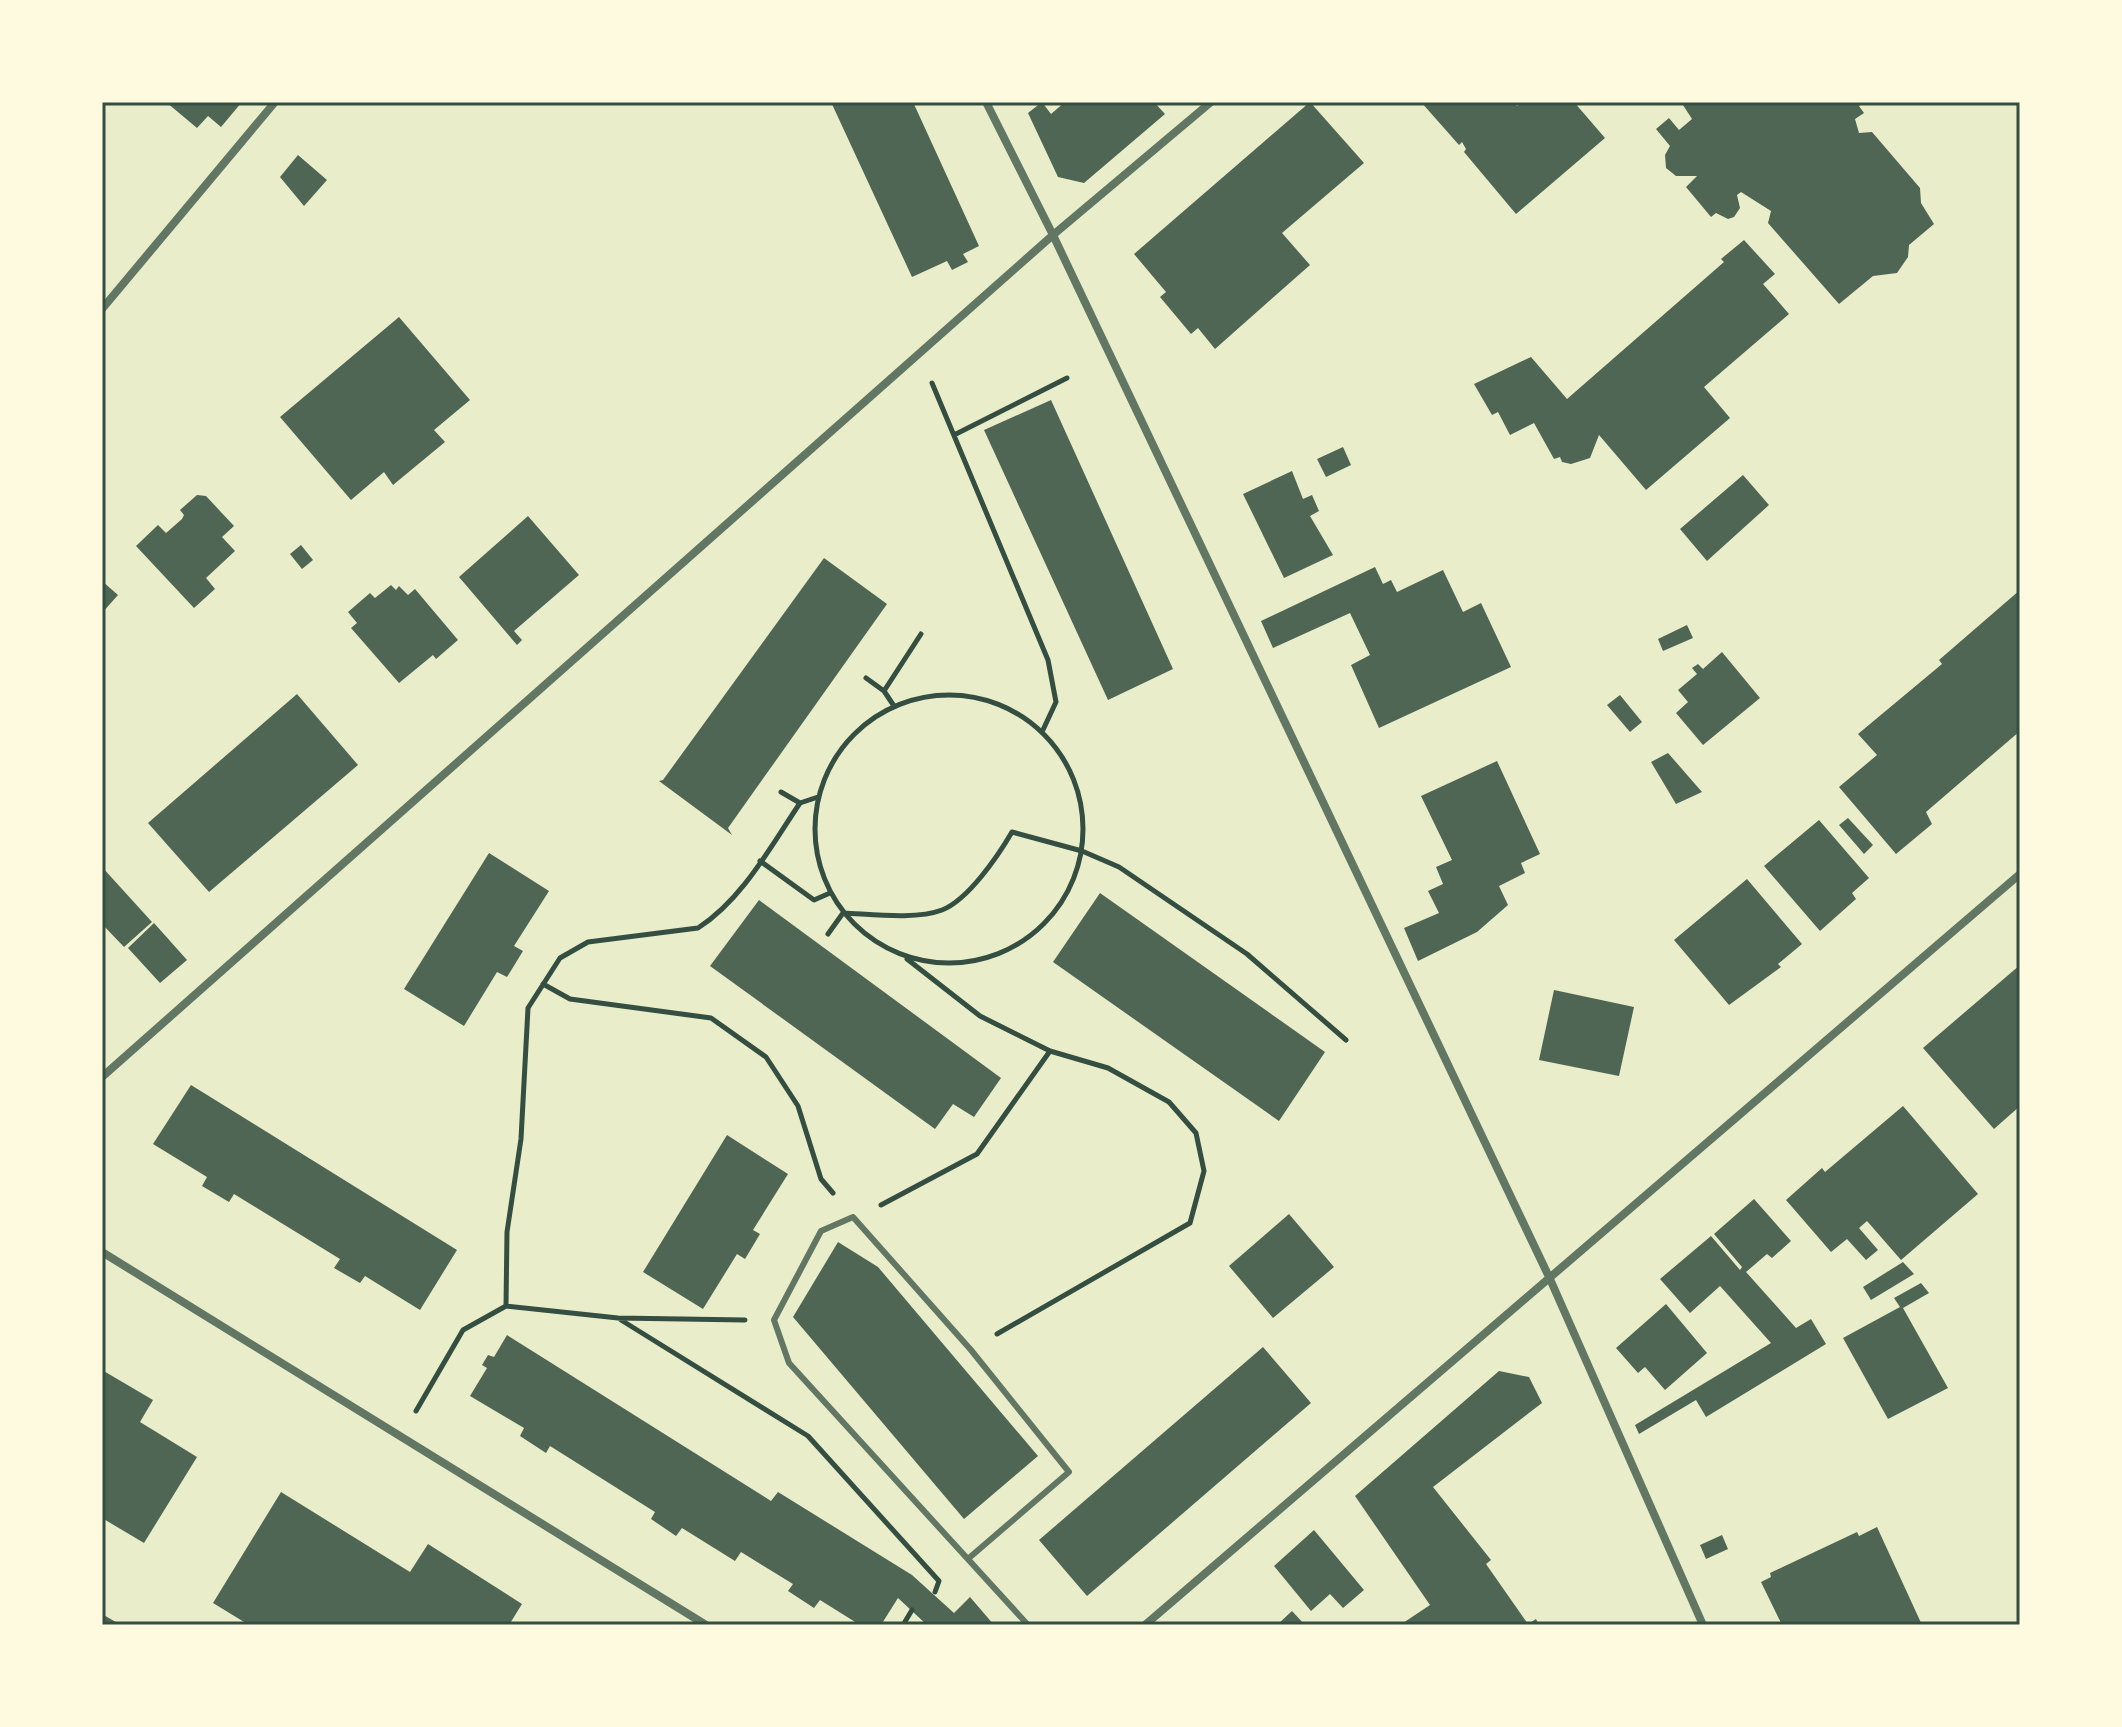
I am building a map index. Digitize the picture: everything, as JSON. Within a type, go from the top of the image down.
[{"type":"street","points":[[102,309],[275,102]]},
{"type":"street","points":[[986,102],[1053,235],[1550,1279],[1703,1625]]},
{"type":"street","points":[[102,1077],[1053,235],[1211,102]]},
{"type":"street","points":[[1145,1625],[2020,874]]},
{"type":"street","points":[[102,1252],[706,1625]]},
{"type":"lane","points":[[969,1558],[1069,1472],[971,1350],[853,1217],[821,1231],[774,1320],[789,1363],[1028,1625]]},
{"type":"path","points":[[920,353],[1048,660],[1056,702],[1042,732]]},
{"type":"path","points":[[954,435],[1067,378]]},
{"type":"path","points":[[884,691],[921,634]]},
{"type":"path","points":[[866,678],[884,691],[894,706]]},
{"type":"path","points":[[903,956],[936,964],[976,962],[1010,950],[1035,933],[1059,908],[1074,880],[1082,851],[1084,825],[1080,797],[1068,765],[1042,732],[1007,707],[967,695],[923,696],[870,719],[845,743],[827,771],[818,797],[814,824],[818,863],[830,893],[843,913],[980,1016],[1050,1051],[1108,1068],[1169,1102],[1196,1133],[1204,1171],[1190,1223],[971,1350]]},
{"type":"path","points":[[781,792],[800,803]]},
{"type":"path","points":[[506,1306],[507,1232],[521,1139],[528,1008],[560,958],[588,942],[698,928],[729,903],[800,803],[818,797]]},
{"type":"path","points":[[843,913],[896,915],[943,910],[988,872],[1012,832],[1082,851],[1119,867],[1247,954],[1346,1040]]},
{"type":"path","points":[[760,861],[814,900],[830,893]]},
{"type":"path","points":[[828,934],[843,913]]},
{"type":"path","points":[[543,984],[570,999],[711,1018],[766,1057],[798,1106],[821,1179],[853,1217],[977,1154],[1050,1051]]},
{"type":"path","points":[[401,1437],[463,1330],[506,1306],[618,1318],[774,1320]]},
{"type":"path","points":[[618,1318],[808,1436],[939,1581],[935,1592]]},
{"type":"path","points":[[903,1625],[912,1610]]},
{"type":"building","points":[[166,102],[242,102],[221,127],[208,116],[197,128]]},
{"type":"building","points":[[831,102],[913,102],[979,246],[963,254],[968,262],[952,270],[947,261],[912,277]]},
{"type":"building","points":[[1042,102],[1051,114],[1065,102],[1154,102],[1165,114],[1084,183],[1058,177],[1028,113]]},
{"type":"building","points":[[1310,102],[1364,163],[1282,233],[1310,265],[1215,349],[1198,328],[1191,334],[1160,297],[1166,292],[1134,254]]},
{"type":"building","points":[[1421,102],[1514,102],[1517,106],[1522,102],[1574,102],[1605,138],[1516,214],[1464,152],[1466,149],[1462,142],[1459,145]]},
{"type":"building","points":[[1681,102],[1864,102],[1859,106],[1864,113],[1855,119],[1859,133],[1872,132],[1920,188],[1921,203],[1934,224],[1909,245],[1908,257],[1897,273],[1873,276],[1839,304],[1768,223],[1771,211],[1741,192],[1737,195],[1740,208],[1734,217],[1728,219],[1716,213],[1711,217],[1686,187],[1697,176],[1676,176],[1666,168],[1665,155],[1670,146],[1656,129],[1669,118],[1679,130],[1692,119]]},
{"type":"building","points":[[298,155],[327,180],[304,206],[280,177]]},
{"type":"building","points":[[1744,240],[1775,274],[1763,284],[1789,314],[1704,387],[1730,418],[1646,490],[1599,435],[1590,458],[1571,464],[1562,462],[1560,457],[1554,459],[1534,423],[1510,435],[1498,412],[1492,415],[1474,384],[1531,357],[1567,399],[1724,262],[1721,259]]},
{"type":"building","points":[[399,317],[470,400],[434,430],[445,442],[393,485],[384,472],[351,500],[280,417]]},
{"type":"building","points":[[1051,400],[1173,669],[1108,700],[984,430]]},
{"type":"building","points":[[1343,447],[1351,465],[1326,477],[1317,459]]},
{"type":"building","points":[[1292,471],[1303,499],[1312,495],[1319,511],[1310,516],[1333,555],[1284,578],[1243,494]]},
{"type":"building","points":[[1743,475],[1769,505],[1707,561],[1680,529]]},
{"type":"building","points":[[197,495],[206,496],[234,526],[222,537],[235,551],[206,578],[215,589],[194,608],[136,546],[158,525],[166,533],[182,519],[184,515],[180,510]]},
{"type":"building","points":[[528,516],[579,575],[514,631],[522,640],[517,645],[459,577]]},
{"type":"building","points":[[301,545],[313,560],[302,569],[290,554]]},
{"type":"building","points":[[824,558],[887,604],[728,828],[732,835],[659,781],[663,780]]},
{"type":"building","points":[[1375,567],[1383,584],[1391,580],[1397,592],[1443,570],[1463,612],[1481,603],[1511,667],[1379,728],[1351,665],[1370,655],[1350,613],[1273,648],[1261,621]]},
{"type":"building","points":[[102,581],[118,595],[102,613]]},
{"type":"building","points":[[391,585],[396,590],[399,586],[408,595],[415,589],[458,640],[436,659],[433,655],[399,683],[351,628],[357,623],[348,612],[370,593],[375,598]]},
{"type":"building","points":[[2020,590],[2020,731],[1926,812],[1932,824],[1896,854],[1839,787],[1877,755],[1858,734],[1942,664],[1939,660]]},
{"type":"building","points":[[1687,625],[1693,638],[1663,651],[1658,639]]},
{"type":"building","points":[[1722,652],[1760,698],[1703,745],[1676,713],[1688,702],[1678,690],[1697,674],[1692,668],[1698,664],[1703,669]]},
{"type":"building","points":[[297,694],[358,765],[209,892],[148,823]]},
{"type":"building","points":[[1620,695],[1642,722],[1630,732],[1607,705]]},
{"type":"building","points":[[1668,753],[1702,792],[1676,804],[1651,762]]},
{"type":"building","points":[[1497,761],[1540,854],[1521,863],[1525,873],[1499,886],[1508,905],[1477,932],[1418,961],[1404,928],[1439,913],[1428,891],[1443,884],[1436,867],[1452,860],[1421,796]]},
{"type":"building","points":[[1848,818],[1873,845],[1864,854],[1839,825]]},
{"type":"building","points":[[1819,820],[1869,878],[1852,893],[1856,899],[1820,931],[1764,866]]},
{"type":"building","points":[[489,853],[549,891],[514,946],[523,951],[507,977],[497,972],[464,1026],[404,989]]},
{"type":"building","points":[[102,867],[152,922],[124,947],[102,924]]},
{"type":"building","points":[[1747,879],[1802,944],[1778,964],[1781,967],[1729,1005],[1674,940]]},
{"type":"building","points":[[1100,893],[1325,1052],[1279,1121],[1053,962]]},
{"type":"building","points":[[759,900],[1001,1078],[974,1117],[953,1104],[935,1129],[710,966]]},
{"type":"building","points":[[154,923],[187,960],[160,983],[128,948]]},
{"type":"building","points":[[2020,965],[2020,1106],[1994,1129],[1923,1048]]},
{"type":"building","points":[[1554,990],[1634,1007],[1619,1076],[1539,1060]]},
{"type":"building","points":[[191,1085],[457,1250],[420,1310],[365,1276],[360,1283],[334,1268],[340,1259],[234,1194],[229,1202],[202,1186],[207,1177],[153,1144]]},
{"type":"building","points":[[1903,1106],[1978,1194],[1901,1260],[1867,1221],[1859,1228],[1878,1250],[1866,1260],[1847,1239],[1831,1252],[1786,1200],[1822,1168],[1825,1172]]},
{"type":"building","points":[[727,1135],[788,1174],[753,1230],[760,1234],[745,1259],[737,1254],[703,1309],[643,1272]]},
{"type":"building","points":[[1754,1199],[1791,1241],[1772,1258],[1767,1254],[1746,1272],[1796,1328],[1811,1319],[1826,1344],[1706,1417],[1696,1400],[1639,1434],[1635,1425],[1771,1343],[1720,1286],[1690,1313],[1660,1279],[1711,1236],[1740,1270],[1742,1267],[1714,1234]]},
{"type":"building","points":[[1289,1214],[1334,1267],[1273,1318],[1229,1266]]},
{"type":"building","points":[[838,1242],[878,1267],[1038,1456],[964,1519],[793,1317]]},
{"type":"building","points":[[1903,1262],[1914,1274],[1871,1300],[1863,1287]]},
{"type":"building","points":[[1921,1283],[1929,1293],[1903,1308],[1948,1388],[1888,1419],[1843,1338],[1900,1307],[1894,1298]]},
{"type":"building","points":[[1666,1304],[1707,1353],[1665,1390],[1645,1367],[1638,1373],[1616,1348]]},
{"type":"building","points":[[507,1335],[771,1501],[778,1492],[912,1575],[954,1613],[970,1597],[994,1625],[927,1625],[898,1598],[881,1625],[860,1625],[820,1600],[814,1608],[788,1591],[793,1584],[741,1552],[735,1561],[682,1528],[676,1536],[651,1519],[655,1512],[550,1446],[546,1453],[520,1436],[524,1428],[470,1396],[487,1368],[482,1365],[488,1355],[494,1357]]},
{"type":"building","points":[[1263,1347],[1311,1403],[1087,1596],[1039,1540]]},
{"type":"building","points":[[102,1370],[153,1400],[140,1422],[197,1457],[144,1543],[102,1518]]},
{"type":"building","points":[[1499,1371],[1529,1377],[1542,1403],[1433,1487],[1491,1560],[1486,1564],[1528,1624],[1536,1619],[1539,1625],[1400,1625],[1430,1605],[1355,1496]]},
{"type":"building","points":[[281,1492],[410,1572],[428,1544],[522,1604],[509,1625],[249,1625],[213,1603]]},
{"type":"building","points":[[1877,1527],[1922,1625],[1782,1625],[1761,1582],[1771,1577],[1770,1573],[1857,1532],[1859,1536]]},
{"type":"building","points":[[1314,1530],[1364,1590],[1343,1608],[1330,1594],[1311,1611],[1274,1566]]},
{"type":"building","points":[[1722,1535],[1728,1549],[1706,1559],[1700,1545]]},
{"type":"building","points":[[1292,1611],[1305,1625],[1277,1625]]},
{"type":"building","points":[[102,1614],[121,1625],[102,1625]]}]
